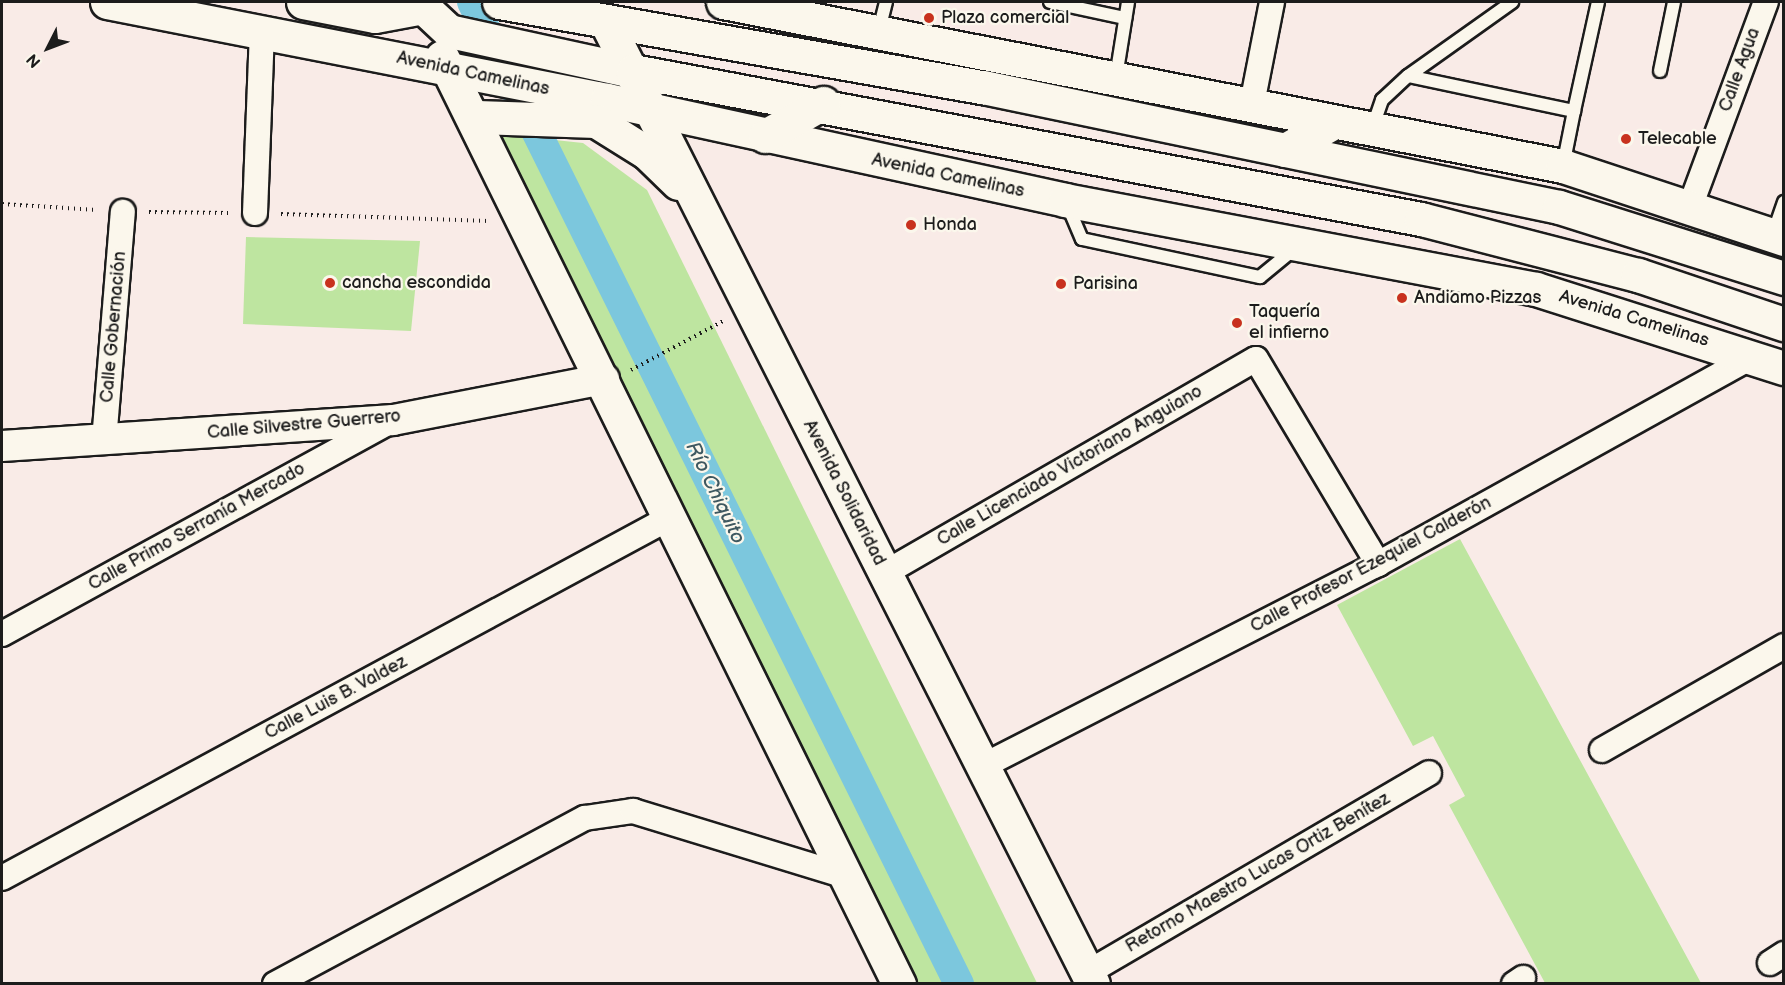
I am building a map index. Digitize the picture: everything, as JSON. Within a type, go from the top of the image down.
[{"type":"main road","name":"Avenida Camelinas","points":[[106,2],[457,71],[601,110],[650,111],[1065,200],[1536,289],[1753,356],[1784,368]]},
{"type":"main road","points":[[303,2],[375,16],[421,4],[615,375],[671,517],[899,984]]},
{"type":"main road","points":[[500,2],[591,13],[983,87],[1559,207],[1784,278]]},
{"type":"main road","points":[[723,2],[1251,109],[1334,122],[1563,166],[1778,237]]},
{"type":"main road","name":"Avenida Camelinas","points":[[421,4],[449,31],[633,71],[823,103],[1421,219],[1638,275],[1784,324]]},
{"type":"main road","name":"Avenida Solidaridad","points":[[591,13],[633,71],[650,111],[985,765],[1090,978]]},
{"type":"main road","points":[[765,136],[823,103]]},
{"type":"main road","points":[[479,118],[601,110],[695,198]]},
{"type":"main road","points":[[1285,150],[1334,122]]},
{"type":"street","points":[[1251,109],[1272,2]]},
{"type":"street","name":"Calle Agua","points":[[1690,207],[1766,2]]},
{"type":"street","points":[[255,213],[262,31]]},
{"type":"street","name":"Calle Gobernación","points":[[104,441],[123,212]]},
{"type":"street","name":"Calle Profesor Ezequiel Calderón","points":[[985,765],[1378,564],[1753,356]]},
{"type":"street","name":"Calle Licenciado Victoriano Anguiano","points":[[885,573],[1256,358],[1378,564]]},
{"type":"street","name":"Calle Silvestre Guerrero","points":[[2,446],[393,420],[615,375]]},
{"type":"street","name":"Calle Primo Serranía Mercado","points":[[2,634],[393,420]]},
{"type":"street","name":"Calle Luis B. Valdez","points":[[2,879],[671,517]]},
{"type":"street","points":[[1602,750],[1784,646]]},
{"type":"street","name":"Retorno Maestro Lucas Ortiz Benítez","points":[[1090,978],[1429,773]]},
{"type":"street","points":[[275,984],[585,818],[633,811],[846,876]]},
{"type":"lane","points":[[878,35],[886,2]]},
{"type":"lane","points":[[1050,2],[1125,18]]},
{"type":"lane","points":[[1115,81],[1128,2]]},
{"type":"lane","points":[[1372,130],[1382,100],[1408,76],[1512,2]]},
{"type":"lane","points":[[1563,166],[1598,2]]},
{"type":"lane","points":[[1660,71],[1674,2]]},
{"type":"lane","points":[[1408,76],[1574,111]]},
{"type":"lane","points":[[1778,237],[1784,202]]},
{"type":"path","points":[[615,375],[705,332]]},
{"type":"green space","points":[[480,132],[583,143],[647,190],[1037,983],[893,983]]},
{"type":"green space","name":"cancha escondida","points":[[246,237],[420,241],[411,331],[243,324]]},
{"type":"green space","points":[[1460,539],[1701,983],[1545,983],[1449,805],[1465,796],[1433,736],[1413,746],[1337,605]]},
{"type":"waterway","name":"Río Chiquito","points":[[472,2],[959,984]]},
{"type":"place","name":"Plaza comercial","points":[[929,18]]},
{"type":"place","name":"Telecable","points":[[1626,139]]},
{"type":"place","name":"Honda","points":[[911,225]]},
{"type":"place","name":"cancha escondida","points":[[330,283]]},
{"type":"place","name":"Parisina","points":[[1061,284]]},
{"type":"place","name":"Andiamo Pizzas","points":[[1402,298]]},
{"type":"place","name":"Taquería el infierno","points":[[1237,323]]}]
